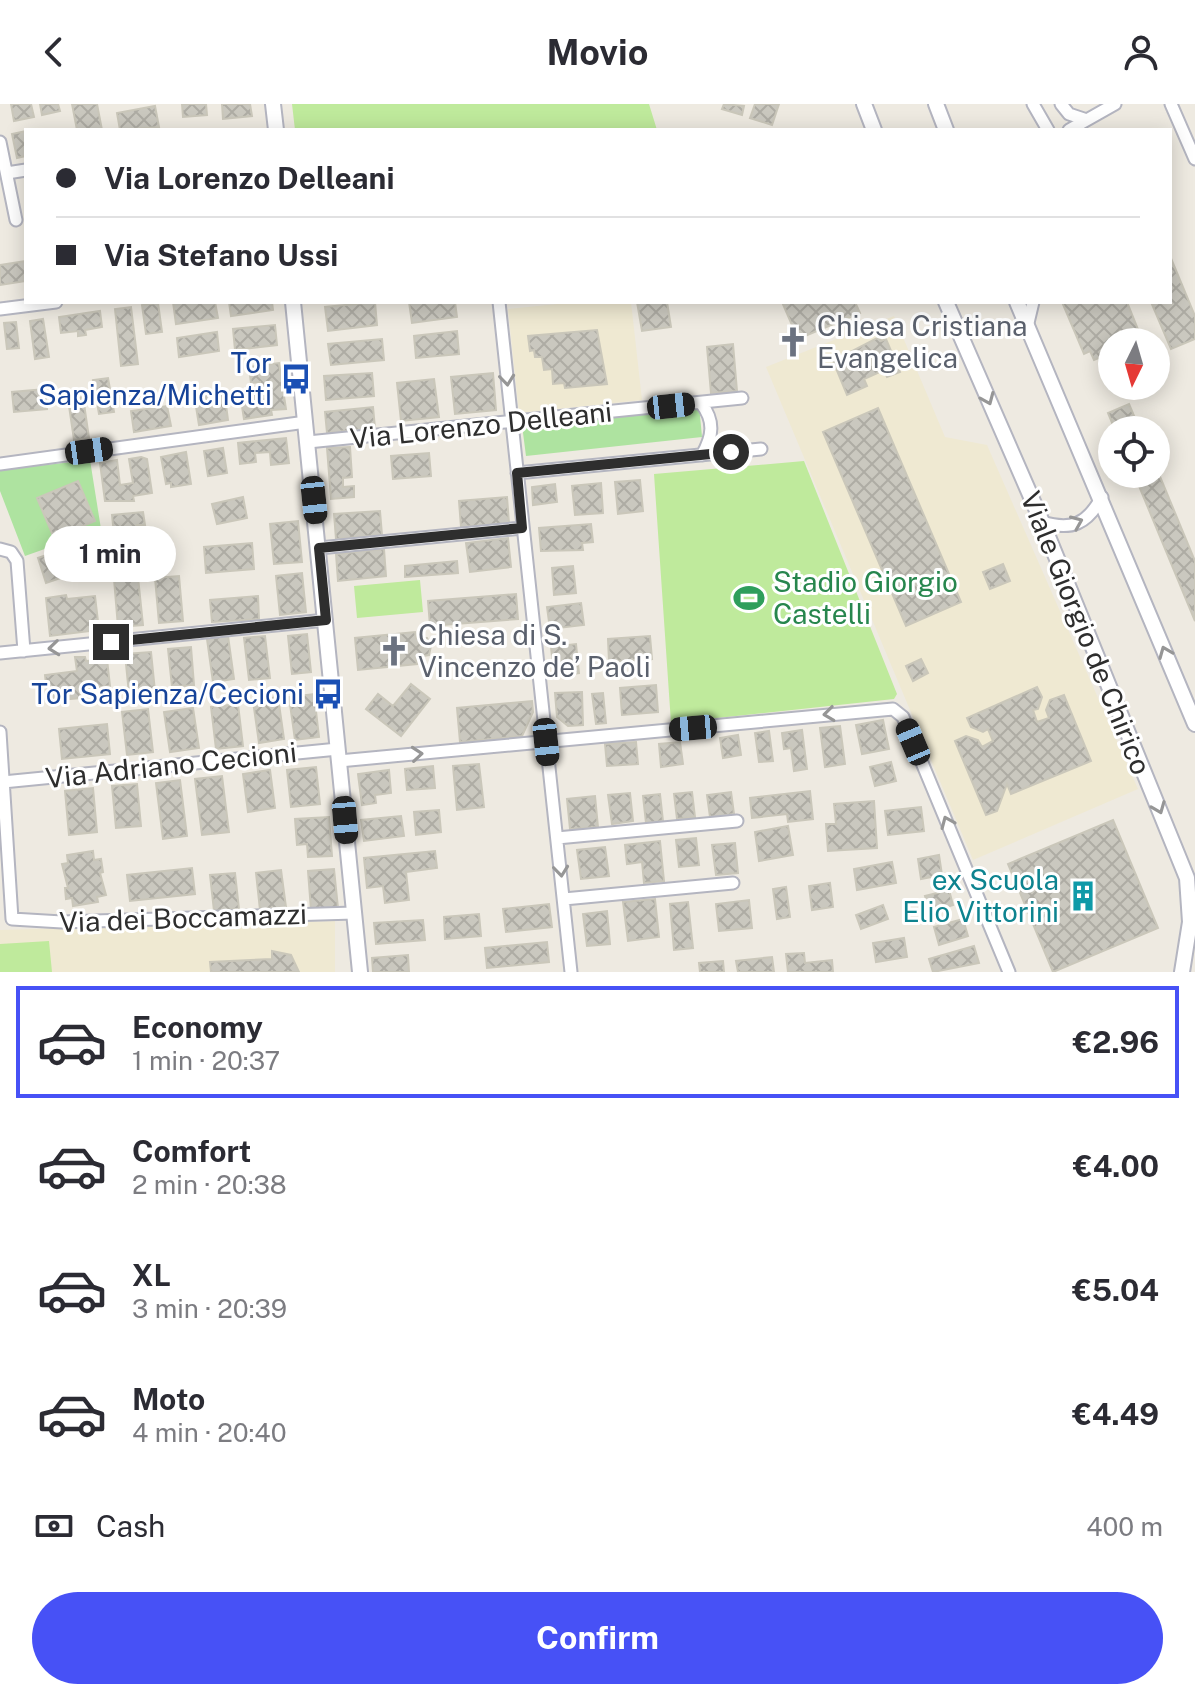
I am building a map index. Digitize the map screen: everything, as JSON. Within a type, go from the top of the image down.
[{"type":"street","points":[[273,104],[276,128]]},
{"type":"street","points":[[864,104],[873,128]]},
{"type":"street","points":[[936,104],[945,128]]},
{"type":"street","points":[[1033,104],[1047,128]]},
{"type":"street","points":[[1061,104],[1069,114],[1084,119]]},
{"type":"street","points":[[1072,128],[1115,104]]},
{"type":"street","points":[[1168,105],[1195,159]]},
{"type":"street","points":[[0,142],[16,220]]},
{"type":"street","points":[[7,173],[24,170]]},
{"type":"street","points":[[0,309],[40,304]]},
{"type":"street","points":[[293,304],[360,972]]},
{"type":"street","points":[[499,304],[571,972]]},
{"type":"street","name":"Viale Giorgio de Chirico","points":[[947,304],[1042,522],[1187,878],[1190,922],[1182,972]]},
{"type":"street","points":[[1018,304],[1102,497],[1195,724]]},
{"type":"street","points":[[1027,327],[1033,304]]},
{"type":"street","name":"Via Lorenzo Delleani","points":[[308,442],[742,398]]},
{"type":"street","points":[[701,403],[711,425],[711,434],[702,455]]},
{"type":"street","points":[[0,464],[306,422]]},
{"type":"street","name":"Via Lorenzo Delleani","points":[[517,473],[761,449]]},
{"type":"street","points":[[1042,522],[1064,528],[1077,525],[1089,517],[1102,497]]},
{"type":"street","points":[[319,548],[522,528]]},
{"type":"street","points":[[0,549],[11,552],[17,561],[24,651]]},
{"type":"street","points":[[0,653],[326,620]]},
{"type":"street","name":"Via Adriano Cecioni","points":[[3,782],[339,755],[517,745],[881,708],[896,710],[903,717],[1009,972]]},
{"type":"street","points":[[0,732],[3,782]]},
{"type":"street","name":"Via dei Boccamazzi","points":[[3,782],[12,919],[62,922],[354,913]]},
{"type":"street","points":[[557,838],[737,821]]},
{"type":"street","points":[[564,899],[733,883]]},
{"type":"shaded area","points":[[557,304],[631,304],[642,400],[519,413],[508,309]]},
{"type":"shaded area","points":[[894,316],[945,437],[987,445],[1138,789],[973,860],[766,367]]},
{"type":"shaded area","points":[[335,921],[335,972],[0,972],[0,930]]},
{"type":"green space","points":[[292,104],[649,104],[656,128],[295,128]]},
{"type":"green space","points":[[699,405],[702,437],[526,456],[522,425]]},
{"type":"green space","points":[[90,460],[101,529],[25,556],[0,491],[0,470]]},
{"type":"green space","points":[[804,461],[897,694],[894,699],[671,723],[654,474]]},
{"type":"green space","points":[[420,580],[423,612],[357,618],[354,586]]},
{"type":"green space","points":[[49,941],[52,972],[0,972],[0,944]]},
{"type":"building","points":[[11,104],[31,104],[34,117],[14,121]]},
{"type":"building","points":[[40,104],[58,104],[60,111],[42,115]]},
{"type":"building","points":[[72,104],[97,104],[102,128],[77,128]]},
{"type":"building","points":[[182,104],[206,104],[207,115],[183,117]]},
{"type":"building","points":[[222,104],[250,104],[252,116],[223,119]]},
{"type":"building","points":[[724,104],[744,106],[742,115],[722,109]]},
{"type":"building","points":[[755,104],[779,104],[772,125],[750,118]]},
{"type":"building","points":[[155,106],[159,127],[120,128],[117,113]]},
{"type":"building","points":[[24,131],[24,156],[17,158],[12,134]]},
{"type":"building","points":[[24,261],[24,281],[0,285],[0,265]]},
{"type":"building","points":[[1172,261],[1195,316],[1195,339],[1171,349],[1170,328],[1162,328],[1152,304],[1172,304]]},
{"type":"building","points":[[158,304],[162,332],[146,334],[142,305]]},
{"type":"building","points":[[173,304],[215,304],[218,318],[176,324]]},
{"type":"building","points":[[229,304],[272,304],[273,310],[231,316]]},
{"type":"building","points":[[375,304],[377,325],[328,331],[325,307]]},
{"type":"building","points":[[409,304],[455,304],[457,317],[412,323]]},
{"type":"building","points":[[637,304],[667,304],[671,327],[642,331]]},
{"type":"building","points":[[783,304],[856,304],[860,313],[798,339]]},
{"type":"building","points":[[1063,304],[1128,304],[1137,328],[1098,328],[1098,358],[1094,360],[1090,351],[1084,354]]},
{"type":"building","points":[[131,307],[138,364],[121,366],[115,309]]},
{"type":"building","points":[[100,311],[102,327],[85,330],[86,335],[78,336],[78,331],[61,333],[59,317]]},
{"type":"building","points":[[43,319],[49,357],[35,359],[30,321]]},
{"type":"building","points":[[16,322],[19,348],[7,349],[4,323]]},
{"type":"building","points":[[275,325],[277,345],[235,350],[233,329]]},
{"type":"building","points":[[597,330],[607,384],[565,388],[564,383],[553,384],[552,369],[544,370],[542,357],[535,357],[534,350],[530,351],[528,336]]},
{"type":"building","points":[[457,331],[459,354],[416,358],[414,336]]},
{"type":"building","points":[[217,332],[219,351],[179,357],[177,338]]},
{"type":"building","points":[[879,337],[881,341],[886,339],[900,372],[887,377],[884,370],[864,379],[867,386],[847,395],[833,361]]},
{"type":"building","points":[[382,339],[384,360],[331,365],[328,344]]},
{"type":"building","points":[[733,344],[737,391],[711,393],[707,347]]},
{"type":"building","points":[[279,363],[286,409],[271,410],[272,415],[244,419],[240,394],[261,391],[260,382],[251,383],[249,367]]},
{"type":"building","points":[[372,373],[374,396],[326,400],[324,376]]},
{"type":"building","points":[[493,373],[496,410],[455,414],[451,377]]},
{"type":"building","points":[[108,378],[114,412],[99,414],[93,380]]},
{"type":"building","points":[[434,379],[439,417],[401,421],[397,383]]},
{"type":"building","points":[[45,389],[47,409],[14,412],[12,392]]},
{"type":"building","points":[[224,390],[228,420],[199,425],[194,394]]},
{"type":"building","points":[[83,397],[89,438],[74,440],[68,399]]},
{"type":"building","points":[[1129,404],[1134,416],[1109,416],[1108,413]]},
{"type":"building","points":[[167,406],[171,426],[134,432],[131,411]]},
{"type":"building","points":[[373,407],[375,428],[327,433],[325,412]]},
{"type":"building","points":[[878,408],[961,602],[906,626],[823,432]]},
{"type":"building","points":[[286,438],[289,463],[271,465],[270,452],[255,453],[256,462],[240,464],[238,443]]},
{"type":"building","points":[[350,447],[352,477],[343,478],[343,487],[354,486],[354,497],[331,499],[327,448]]},
{"type":"building","points":[[223,448],[227,473],[208,476],[204,451]]},
{"type":"building","points":[[186,452],[191,484],[171,487],[171,483],[166,484],[161,457]]},
{"type":"building","points":[[429,453],[431,476],[393,479],[391,456]]},
{"type":"building","points":[[129,459],[147,459],[152,493],[133,496],[134,501],[105,501],[100,463],[117,460],[120,485],[133,483]]},
{"type":"building","points":[[640,480],[643,511],[618,514],[615,482]]},
{"type":"building","points":[[78,481],[95,521],[54,538],[37,498]]},
{"type":"building","points":[[601,483],[603,513],[575,515],[572,486]]},
{"type":"building","points":[[555,484],[557,502],[533,505],[532,487]]},
{"type":"building","points":[[1140,488],[1165,488],[1195,561],[1195,621]]},
{"type":"building","points":[[243,497],[247,518],[217,524],[212,504]]},
{"type":"building","points":[[507,497],[509,523],[461,527],[459,501]]},
{"type":"building","points":[[380,511],[382,535],[336,539],[334,514]]},
{"type":"building","points":[[143,512],[145,525],[137,525],[137,550],[116,555],[112,515]]},
{"type":"building","points":[[298,521],[302,562],[274,564],[270,524]]},
{"type":"building","points":[[591,524],[593,542],[582,543],[583,550],[541,551],[539,528]]},
{"type":"building","points":[[508,538],[511,567],[470,572],[466,543]]},
{"type":"building","points":[[252,543],[254,569],[206,573],[204,547]]},
{"type":"building","points":[[70,547],[78,572],[46,583],[38,558]]},
{"type":"building","points":[[384,549],[386,576],[338,581],[336,554]]},
{"type":"building","points":[[457,561],[458,573],[405,577],[405,566]]},
{"type":"building","points":[[1003,564],[1010,581],[990,589],[983,572]]},
{"type":"building","points":[[573,566],[576,593],[554,595],[552,568]]},
{"type":"building","points":[[302,573],[306,612],[280,615],[276,576]]},
{"type":"building","points":[[179,576],[183,621],[159,623],[155,578]]},
{"type":"building","points":[[138,577],[143,625],[118,627],[114,579]]},
{"type":"building","points":[[516,594],[518,619],[430,626],[428,601]]},
{"type":"building","points":[[66,595],[67,599],[95,596],[99,630],[50,636],[46,598]]},
{"type":"building","points":[[258,596],[259,619],[212,622],[210,600]]},
{"type":"building","points":[[581,603],[584,625],[550,629],[547,607]]},
{"type":"building","name":"Chiesa di S. Vincenzo de’ Paoli","points":[[415,632],[416,638],[427,638],[431,646],[429,655],[416,657],[417,664],[358,670],[355,638]]},
{"type":"building","points":[[307,634],[311,672],[292,674],[288,636]]},
{"type":"building","points":[[228,636],[234,679],[213,682],[207,639]]},
{"type":"building","points":[[265,636],[270,678],[249,680],[244,638]]},
{"type":"building","points":[[650,636],[652,659],[609,662],[608,639]]},
{"type":"building","points":[[576,644],[579,673],[554,676],[551,647]]},
{"type":"building","points":[[191,647],[194,685],[172,687],[168,649]]},
{"type":"building","points":[[151,652],[155,691],[129,694],[125,654]]},
{"type":"building","points":[[75,657],[85,657],[86,661],[107,659],[110,686],[80,689],[81,698],[48,701],[45,675],[77,671]]},
{"type":"building","points":[[921,659],[928,673],[913,681],[906,666]]},
{"type":"building","points":[[411,684],[430,699],[401,736],[366,709],[378,694],[393,706]]},
{"type":"building","points":[[656,685],[658,712],[622,715],[620,688]]},
{"type":"building","points":[[1037,687],[1042,697],[1038,709],[1033,710],[1037,722],[1049,718],[1046,710],[1050,700],[1064,695],[1091,761],[1011,794],[1007,784],[997,811],[986,815],[955,741],[966,736],[978,740],[982,747],[993,741],[988,729],[983,732],[971,727],[967,718]]},
{"type":"building","points":[[582,692],[583,725],[568,726],[557,717],[555,693]]},
{"type":"building","points":[[603,693],[606,723],[596,724],[592,694]]},
{"type":"building","points":[[314,694],[319,737],[295,740],[289,697]]},
{"type":"building","points":[[278,697],[284,739],[259,743],[253,701]]},
{"type":"building","points":[[532,701],[533,712],[522,736],[460,742],[457,708]]},
{"type":"building","points":[[238,704],[243,746],[216,749],[211,707]]},
{"type":"building","points":[[193,708],[199,748],[170,752],[164,712]]},
{"type":"building","points":[[148,709],[153,752],[127,755],[122,712]]},
{"type":"building","points":[[883,720],[889,749],[862,754],[856,725]]},
{"type":"building","points":[[107,724],[110,754],[62,759],[59,729]]},
{"type":"building","points":[[840,726],[845,764],[825,767],[820,728]]},
{"type":"building","points":[[802,730],[807,769],[794,771],[791,748],[784,749],[782,733]]},
{"type":"building","points":[[769,731],[773,761],[759,762],[755,733]]},
{"type":"building","points":[[738,735],[741,755],[723,758],[720,738]]},
{"type":"building","points":[[636,742],[638,764],[607,766],[605,744]]},
{"type":"building","points":[[680,742],[683,764],[661,767],[659,744]]},
{"type":"building","points":[[891,762],[896,781],[875,786],[870,767]]},
{"type":"building","points":[[479,764],[484,807],[457,810],[453,766]]},
{"type":"building","points":[[433,766],[435,788],[407,790],[405,769]]},
{"type":"building","points":[[316,767],[320,804],[291,807],[287,770]]},
{"type":"building","points":[[270,770],[275,808],[248,812],[243,774]]},
{"type":"building","points":[[389,770],[391,793],[375,795],[376,803],[362,805],[358,774]]},
{"type":"building","points":[[222,776],[229,832],[202,835],[195,779]]},
{"type":"building","points":[[180,780],[187,836],[163,839],[156,783]]},
{"type":"building","points":[[137,784],[141,826],[116,828],[112,786]]},
{"type":"building","points":[[93,788],[97,832],[69,835],[65,791]]},
{"type":"building","points":[[810,791],[813,819],[788,822],[787,814],[752,818],[750,798]]},
{"type":"building","points":[[692,792],[695,817],[677,819],[674,794]]},
{"type":"building","points":[[731,792],[734,814],[710,817],[707,795]]},
{"type":"building","points":[[630,793],[633,821],[612,824],[608,795]]},
{"type":"building","points":[[660,794],[663,821],[646,823],[643,796]]},
{"type":"building","points":[[595,796],[598,827],[570,829],[567,799]]},
{"type":"building","points":[[874,801],[877,848],[828,851],[826,824],[836,824],[834,804]]},
{"type":"building","points":[[921,807],[924,831],[888,835],[885,811]]},
{"type":"building","points":[[439,810],[441,832],[416,835],[414,812]]},
{"type":"building","points":[[401,816],[404,836],[364,841],[361,820]]},
{"type":"building","points":[[329,817],[332,856],[308,857],[307,844],[297,845],[295,819]]},
{"type":"building","name":"ex Scuola Elio Vittorini","points":[[1113,820],[1158,928],[1053,972],[1008,864]]},
{"type":"building","points":[[788,826],[793,855],[759,861],[755,832]]},
{"type":"building","points":[[696,838],[699,865],[679,867],[676,840]]},
{"type":"building","points":[[660,841],[664,881],[644,883],[642,862],[627,864],[625,845]]},
{"type":"building","points":[[735,843],[738,873],[716,875],[712,845]]},
{"type":"building","points":[[605,847],[609,876],[581,879],[577,850]]},
{"type":"building","points":[[93,851],[94,860],[101,859],[103,872],[100,873],[106,895],[97,897],[98,902],[73,906],[72,898],[66,899],[65,888],[68,888],[62,864],[68,863],[67,855]]},
{"type":"building","points":[[435,851],[437,868],[406,872],[409,900],[385,903],[383,886],[367,888],[364,858]]},
{"type":"building","points":[[939,855],[942,875],[921,879],[918,859]]},
{"type":"building","points":[[892,862],[896,883],[857,890],[854,869]]},
{"type":"building","points":[[192,868],[195,894],[130,901],[127,875]]},
{"type":"building","points":[[334,869],[338,908],[311,910],[308,871]]},
{"type":"building","points":[[281,870],[286,907],[260,910],[256,873]]},
{"type":"building","points":[[235,873],[239,909],[214,911],[210,875]]},
{"type":"building","points":[[830,883],[833,907],[812,910],[809,886]]},
{"type":"building","points":[[786,887],[790,917],[777,919],[773,889]]},
{"type":"building","points":[[949,890],[953,905],[930,912],[925,896]]},
{"type":"building","points":[[655,899],[659,937],[628,941],[623,902]]},
{"type":"building","points":[[749,900],[752,928],[719,931],[716,904]]},
{"type":"building","points":[[688,902],[693,948],[674,950],[670,904]]},
{"type":"building","points":[[549,904],[552,927],[506,932],[503,909]]},
{"type":"building","points":[[883,905],[888,919],[861,929],[856,915]]},
{"type":"building","points":[[607,911],[610,944],[587,946],[583,914]]},
{"type":"building","points":[[479,914],[481,936],[445,939],[444,917]]},
{"type":"building","points":[[963,919],[968,936],[939,945],[934,927]]},
{"type":"building","points":[[423,920],[425,940],[376,944],[374,923]]},
{"type":"building","points":[[904,938],[907,957],[876,962],[873,943]]},
{"type":"building","points":[[547,942],[549,962],[487,968],[485,948]]},
{"type":"building","points":[[974,946],[979,963],[933,972],[929,959]]},
{"type":"building","points":[[272,951],[291,955],[299,972],[211,972],[210,962],[272,959]]},
{"type":"building","points":[[804,953],[805,963],[832,960],[833,972],[788,972],[786,954]]},
{"type":"building","points":[[408,955],[409,972],[373,972],[372,958]]},
{"type":"building","points":[[772,957],[774,972],[738,972],[736,961]]},
{"type":"building","points":[[723,961],[724,972],[700,972],[699,963]]},
{"type":"place","name":"Chiesa Cristiana Evangelica","points":[[793,342]]},
{"type":"place","name":"Tor Sapienza/Michetti","points":[[296,379]]},
{"type":"place","name":"Stadio Giorgio Castelli","points":[[749,598]]},
{"type":"place","name":"Chiesa di S. Vincenzo de’ Paoli","points":[[394,651]]},
{"type":"place","name":"Tor Sapienza/Cecioni","points":[[328,694]]},
{"type":"place","name":"ex Scuola Elio Vittorini","points":[[1083,896]]},
{"type":"route","points":[[111,642],[326,620],[319,548],[522,528],[517,473],[731,452]]}]
